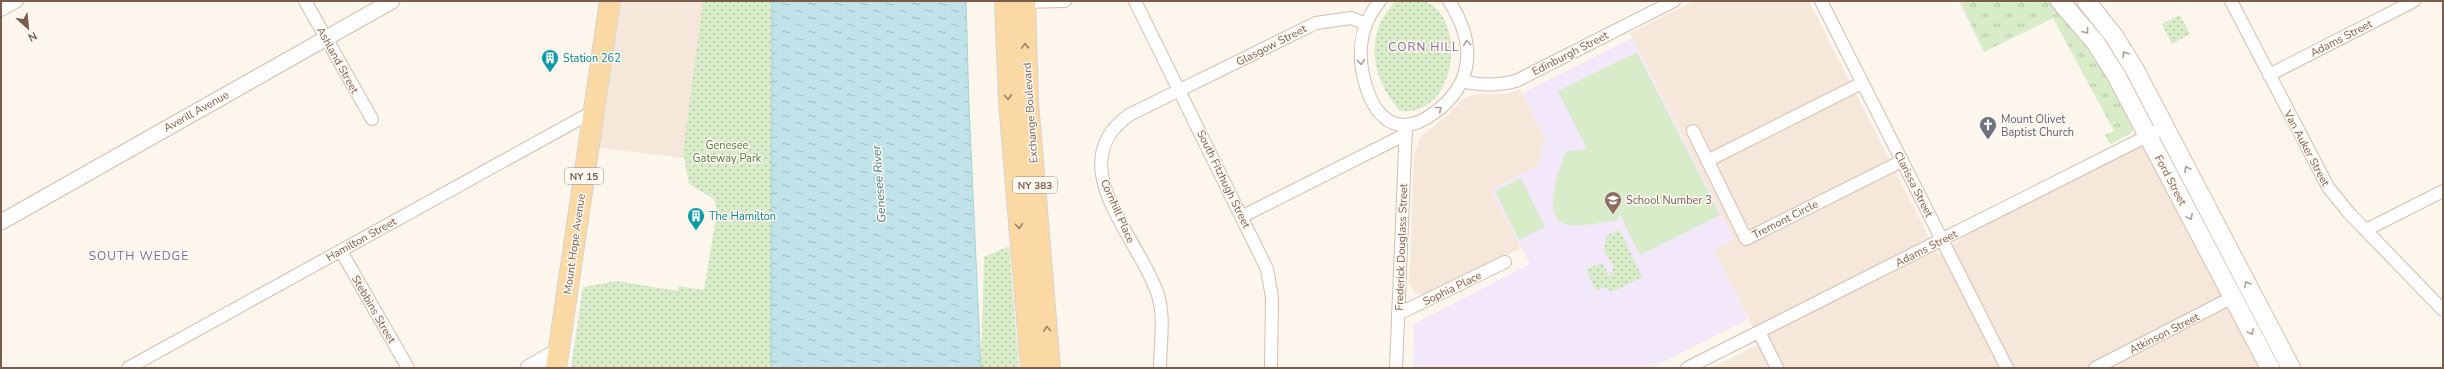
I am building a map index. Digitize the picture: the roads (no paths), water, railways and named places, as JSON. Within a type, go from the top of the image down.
[{"type":"main road","name":"Mount Hope Avenue","points":[[557,359],[610,1]]},
{"type":"main road","name":"Exchange Boulevard","points":[[1015,1],[1010,114],[1031,368]]},
{"type":"main road","name":"Exchange Boulevard","points":[[1015,1],[1028,102],[1050,368]]},
{"type":"main road","name":"Ford Street","points":[[2060,1],[2106,58],[2270,368]]},
{"type":"main road","name":"Ford Street","points":[[2086,1],[2125,53],[2291,368]]},
{"type":"street","points":[[1,10],[17,1]]},
{"type":"street","name":"Ashland Street","points":[[305,1],[372,119]]},
{"type":"street","name":"Averill Avenue","points":[[1,222],[392,1]]},
{"type":"street","points":[[1015,1],[1065,1]]},
{"type":"street","name":"South Fitzhugh Street","points":[[1135,1],[1243,216],[1267,269],[1271,283],[1271,368]]},
{"type":"street","points":[[1380,1],[1371,12],[1366,24],[1362,41],[1361,61],[1370,98],[1381,115],[1390,122],[1406,130]]},
{"type":"street","points":[[1243,216],[1406,130],[1428,118],[1442,108],[1455,94],[1462,81],[1468,58],[1466,36],[1459,16],[1449,1]]},
{"type":"street","name":"Edinburgh Street","points":[[1462,81],[1486,86],[1502,85],[1516,81],[1674,1]]},
{"type":"street","name":"Clarissa Street","points":[[1821,1],[2007,368]]},
{"type":"street","name":"Van Auker Street","points":[[2231,1],[2324,181],[2340,204],[2443,310]]},
{"type":"street","name":"Adams Street","points":[[2269,75],[2414,1]]},
{"type":"street","name":"Glasgow Street","points":[[1180,90],[1316,23],[1351,18],[1366,24]]},
{"type":"street","points":[[1707,161],[1862,83]]},
{"type":"street","name":"Cornhill Place","points":[[1160,368],[1162,314],[1158,294],[1110,200],[1102,176],[1101,162],[1109,135],[1119,123],[1180,90]]},
{"type":"street","name":"Hamilton Street","points":[[128,368],[594,111]]},
{"type":"street","name":"Adams Street","points":[[1687,368],[2165,128]]},
{"type":"street","name":"Frederick Douglass Street","points":[[1396,368],[1406,130]]},
{"type":"street","name":"Tremont Circle","points":[[1693,131],[1746,239],[1902,161]]},
{"type":"street","points":[[2366,230],[2443,191]]},
{"type":"street","name":"Stebbins Street","points":[[341,251],[408,368]]},
{"type":"street","name":"Sophia Place","points":[[1398,314],[1505,262]]},
{"type":"street","name":"Atkinson Street","points":[[2094,368],[2232,297]]},
{"type":"street","points":[[1759,332],[1778,368]]},
{"type":"street","points":[[528,368],[557,359]]},
{"type":"water","name":"Genesee River","points":[[772,1],[966,1],[969,107],[981,368],[771,368]]},
{"type":"place","name":"Station 262","points":[[550,73]]},
{"type":"place","name":"Mount Olivet Baptist Church","points":[[1988,140]]},
{"type":"place","name":"School Number 3","points":[[1613,215]]},
{"type":"place","name":"The Hamilton","points":[[696,231]]},
{"type":"district","name":"CORN HILL","points":[[1424,47]]},
{"type":"district","name":"SOUTH WEDGE","points":[[139,256]]},
{"type":"park label","name":"Genesee Gateway Park","points":[[727,151]]}]
